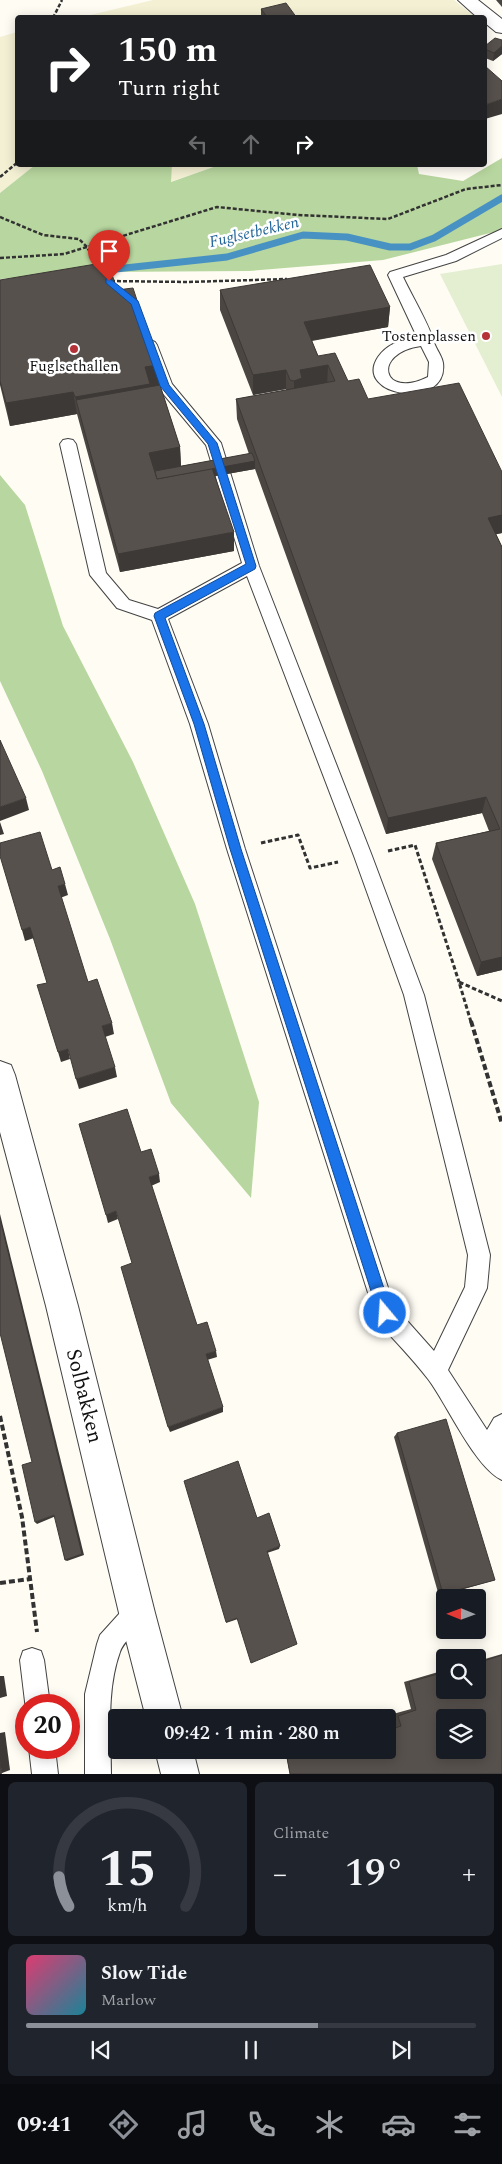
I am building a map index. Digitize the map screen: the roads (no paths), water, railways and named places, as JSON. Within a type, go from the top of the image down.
[{"type":"street","points":[[466,0],[485,15]]},
{"type":"street","points":[[487,16],[502,28]]},
{"type":"street","name":"Solbakken","points":[[0,1075],[62,1306],[163,1709]]},
{"type":"street","points":[[176,1759],[180,1774]]},
{"type":"lane","points":[[427,340],[395,275],[451,258],[502,233]]},
{"type":"lane","points":[[145,330],[165,386],[213,443],[251,566],[363,856],[414,995],[479,1255],[476,1288],[436,1371]]},
{"type":"lane","points":[[68,444],[98,575],[123,604],[159,616],[251,566]]},
{"type":"lane","points":[[159,616],[199,724],[236,849],[385,1313],[436,1371],[495,1460]]},
{"type":"lane","points":[[495,1460],[502,1426]]},
{"type":"lane","points":[[98,1774],[98,1694],[109,1644],[137,1612]]},
{"type":"lane","points":[[32,1660],[36,1694]]},
{"type":"lane","points":[[43,1759],[45,1774]]},
{"type":"waterway","name":"Fuglsetbekken","points":[[97,271],[227,257],[303,235],[347,237],[390,247],[410,247],[434,238],[502,198]]},
{"type":"place","name":"Tostenplassen","points":[[486,336]]},
{"type":"place","name":"Fuglsethallen","points":[[74,349]]}]
